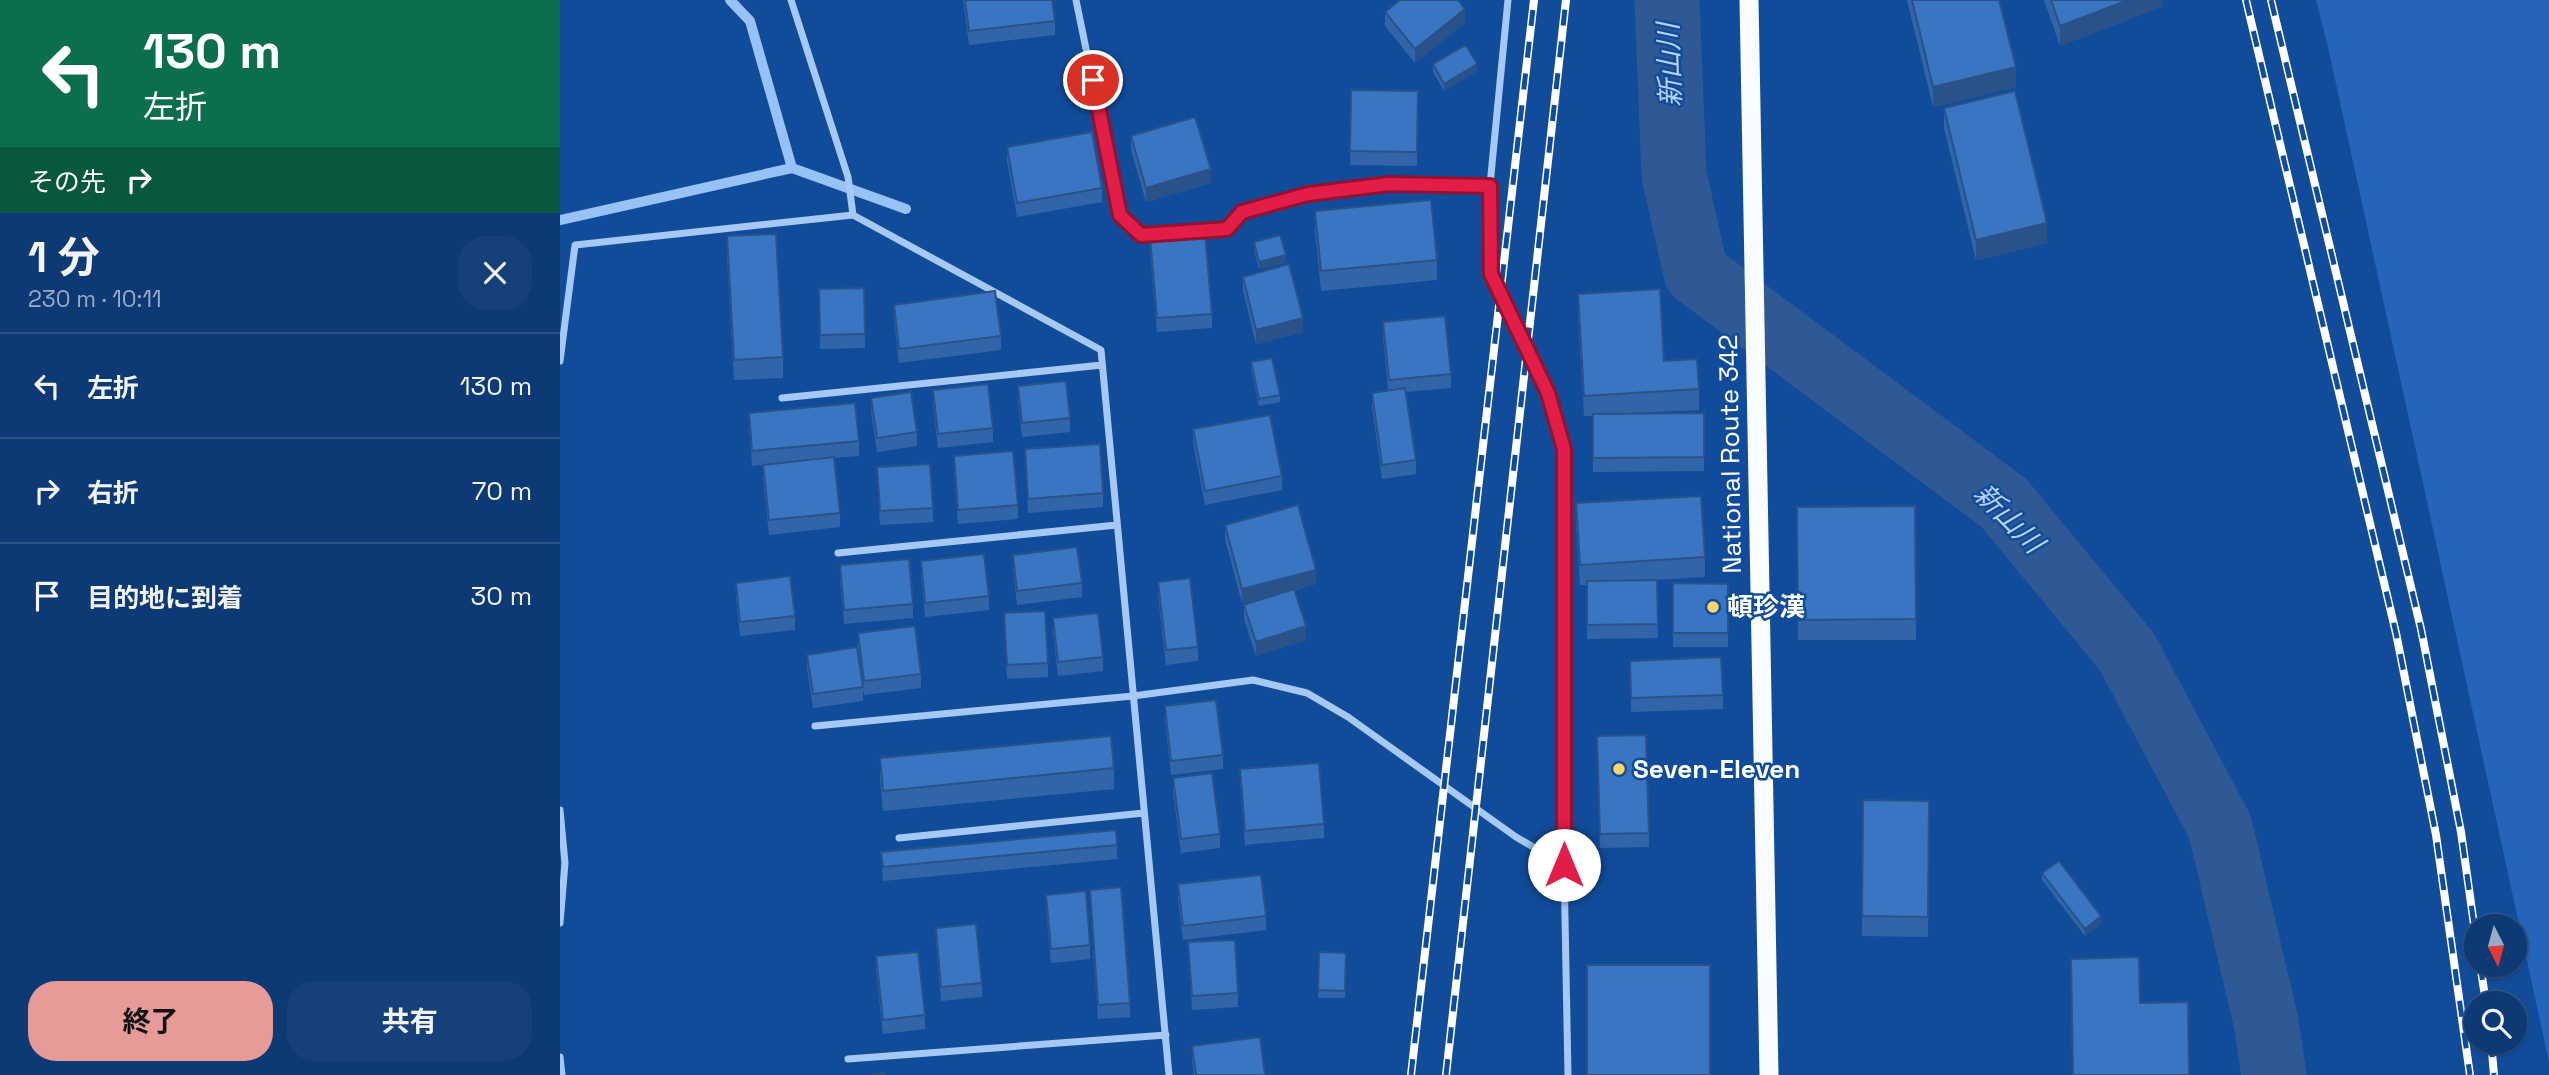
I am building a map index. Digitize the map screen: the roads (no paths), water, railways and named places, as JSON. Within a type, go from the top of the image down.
[{"type":"highway","name":"National Route 342","points":[[1749,0],[1769,1075]]},
{"type":"street","points":[[791,0],[848,177],[853,215]]},
{"type":"street","points":[[1076,0],[1120,215],[1141,235],[1227,229],[1242,212],[1308,194],[1389,184],[1490,186]]},
{"type":"street","points":[[1508,0],[1490,186],[1491,274],[1548,393],[1564,449],[1564,865],[1568,1075]]},
{"type":"street","points":[[560,361],[575,245],[853,215],[1101,350],[1169,1075]]},
{"type":"street","points":[[782,398],[1102,365]]},
{"type":"street","points":[[838,553],[1117,525]]},
{"type":"street","points":[[815,726],[1133,696],[1253,680],[1307,693],[1348,717],[1516,837],[1564,865]]},
{"type":"street","points":[[560,810],[565,863],[560,923]]},
{"type":"street","points":[[899,838],[1144,813]]},
{"type":"street","points":[[848,1059],[1166,1035]]},
{"type":"street","points":[[560,1057],[562,1075]]},
{"type":"waterway","points":[[730,0],[750,21],[792,168],[906,209]]},
{"type":"waterway","name":"新山川","points":[[1667,0],[1674,175],[1696,273],[2004,503],[2127,652],[2220,827],[2266,1022],[2274,1075]]},
{"type":"waterway","points":[[560,220],[792,168]]},
{"type":"railway","points":[[1411,1075],[1534,0]]},
{"type":"railway","points":[[1446,1075],[1566,0]]},
{"type":"railway","points":[[2246,0],[2396,633],[2436,835],[2470,1075]]},
{"type":"railway","points":[[2271,0],[2421,629],[2461,832],[2472,914]]},
{"type":"railway","points":[[2482,977],[2484,991]]},
{"type":"railway","points":[[2492,1054],[2494,1075]]},
{"type":"place","name":"頓珍漢","points":[[1713,607]]},
{"type":"place","name":"Seven-Eleven","points":[[1619,769]]}]
